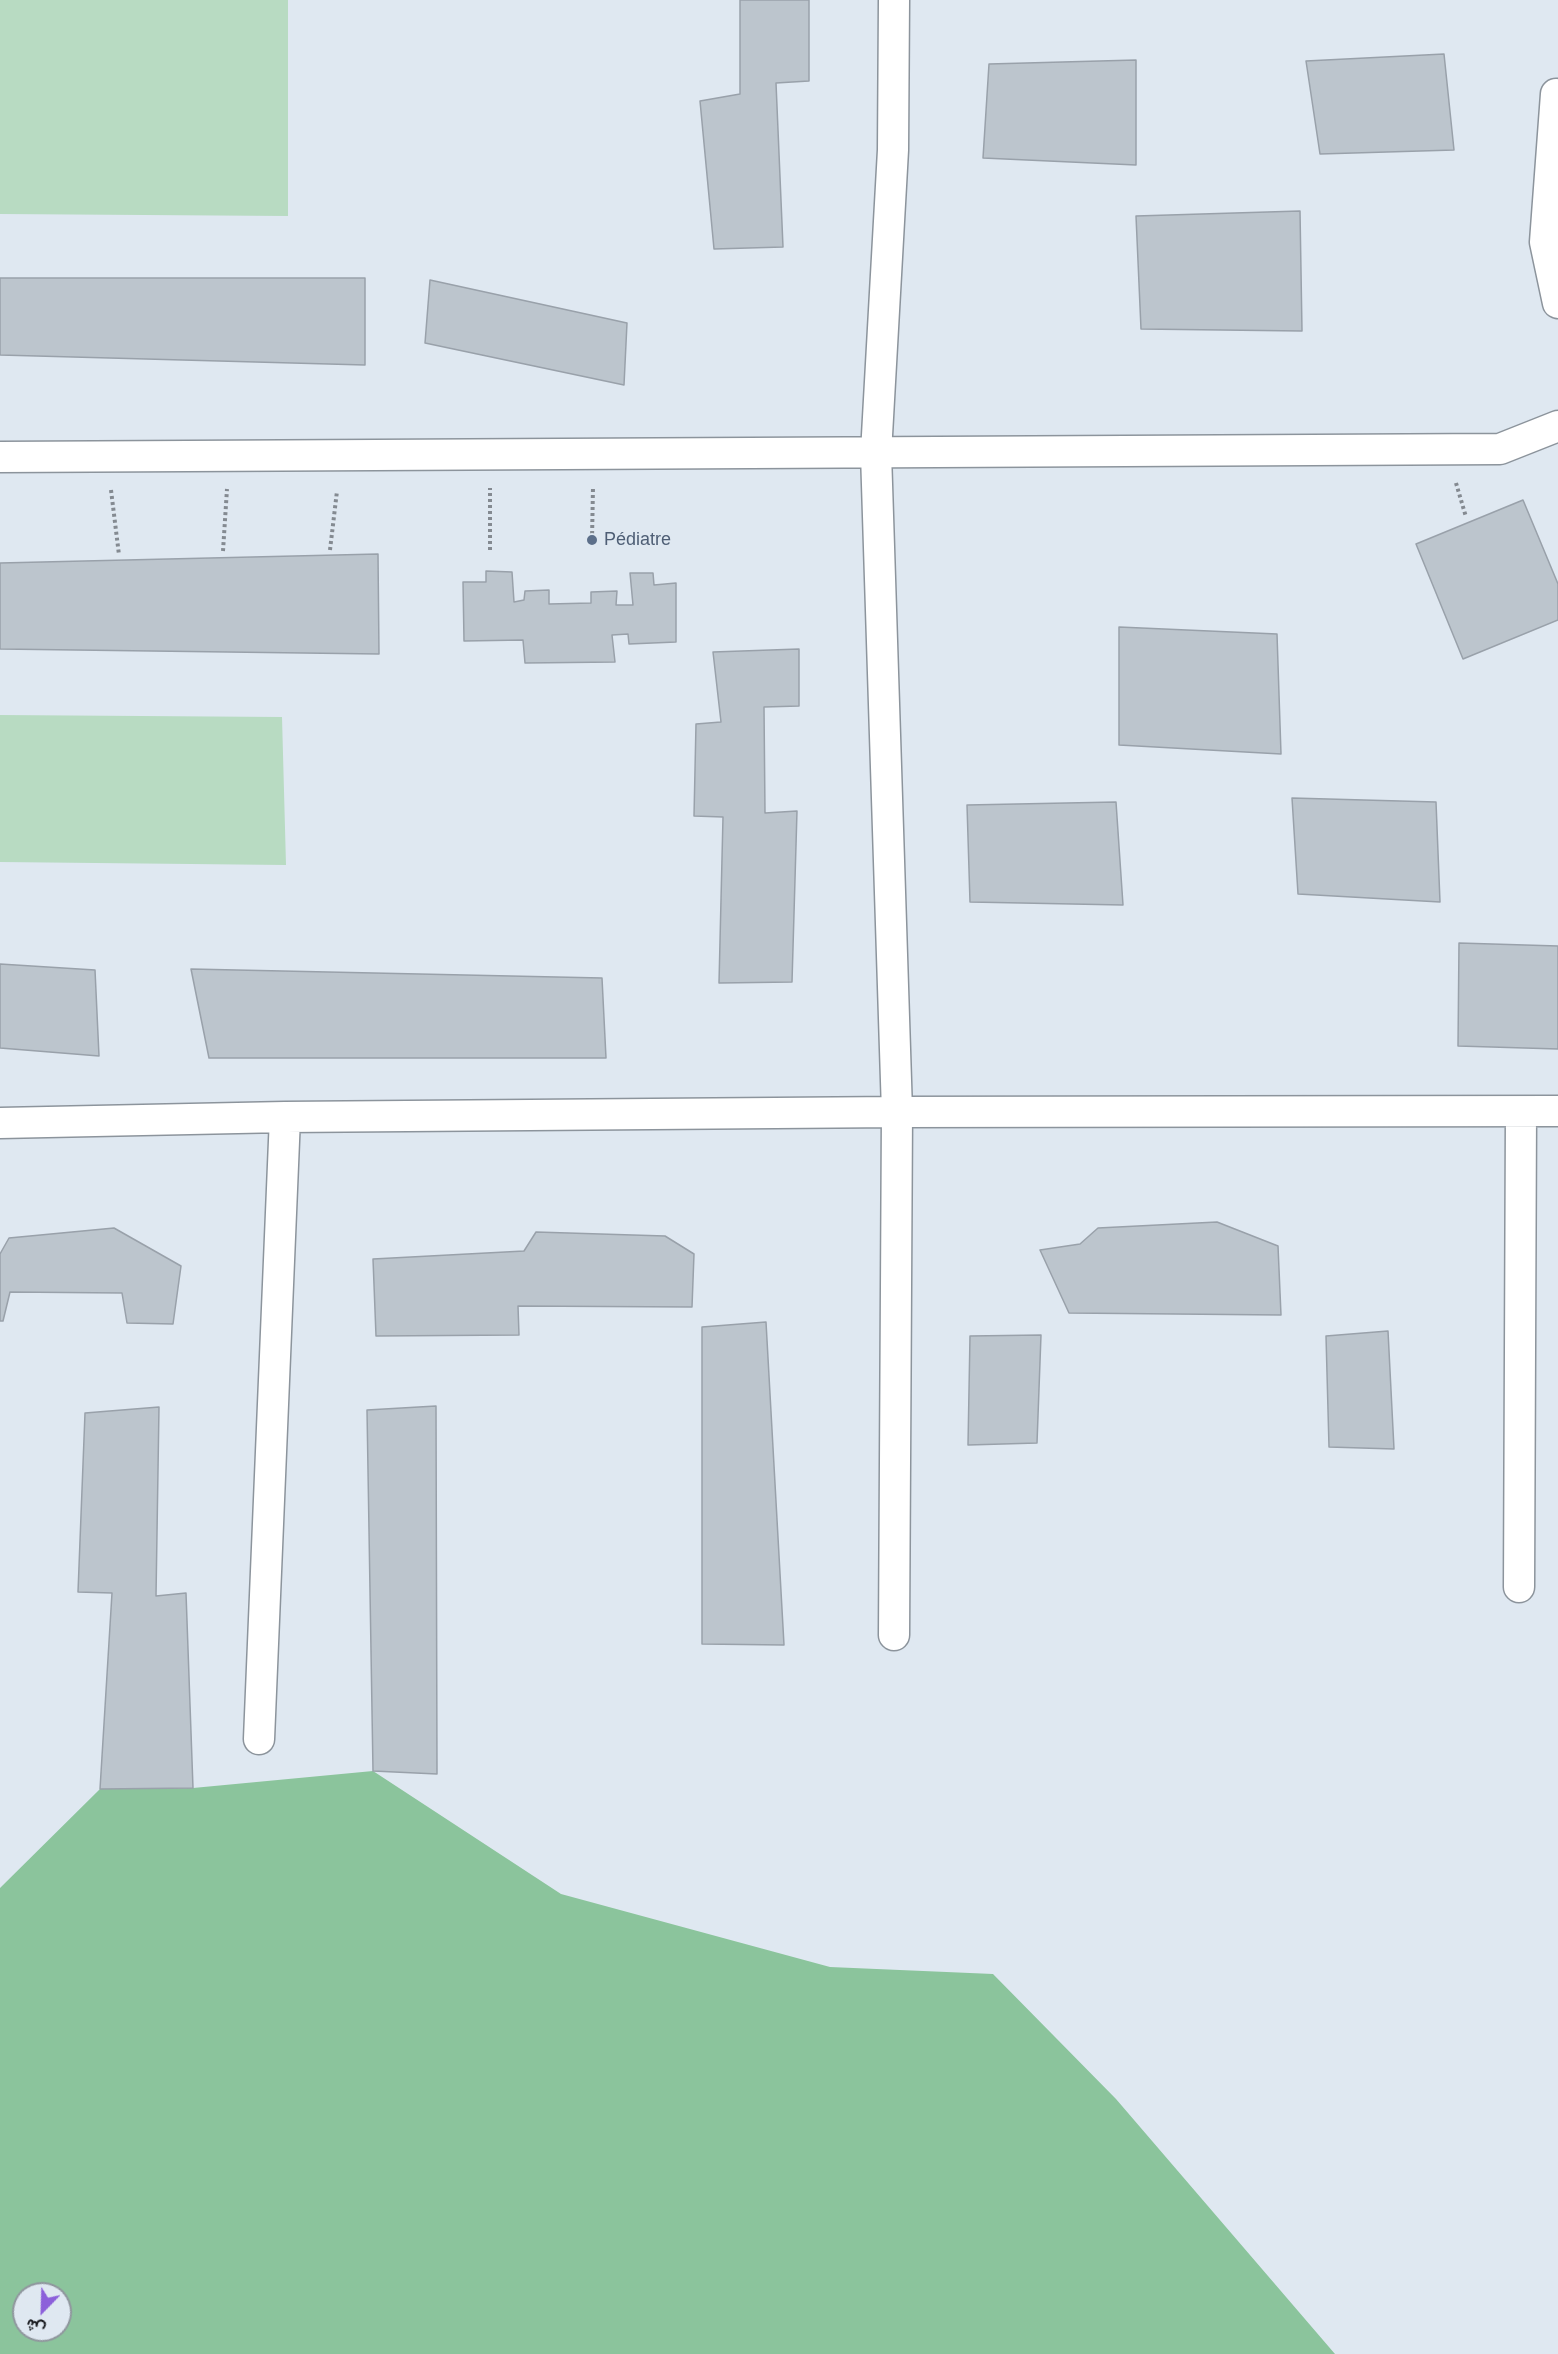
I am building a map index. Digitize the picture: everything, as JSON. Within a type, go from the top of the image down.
[{"type":"street","points":[[894,0],[893,150],[876,453],[897,1112],[894,1635]]},
{"type":"street","points":[[1556,94],[1545,242],[1558,303]]},
{"type":"street","points":[[0,457],[1500,450],[1558,426]]},
{"type":"street","points":[[0,1123],[285,1117],[897,1112],[1558,1111]]},
{"type":"street","points":[[1519,1587],[1521,1112]]},
{"type":"street","points":[[259,1739],[285,1117]]},
{"type":"path","points":[[1454,476],[1466,517]]},
{"type":"path","points":[[330,550],[338,481]]},
{"type":"path","points":[[110,484],[118,555]]},
{"type":"path","points":[[223,551],[228,485]]},
{"type":"path","points":[[490,485],[490,550]]},
{"type":"path","points":[[592,540],[593,485]]},
{"type":"green space","points":[[0,0],[288,0],[288,216],[0,214]]},
{"type":"green space","points":[[0,715],[282,717],[286,865],[0,862]]},
{"type":"green space","points":[[373,1771],[561,1894],[830,1967],[993,1974],[1116,2099],[1335,2354],[0,2354],[0,1888],[100,1789],[193,1788]]},
{"type":"building","points":[[740,0],[809,0],[809,81],[776,83],[783,247],[714,249],[700,101],[740,94]]},
{"type":"building","points":[[1444,54],[1454,150],[1320,154],[1306,61]]},
{"type":"building","points":[[1136,60],[1136,165],[983,158],[989,64]]},
{"type":"building","points":[[1300,211],[1302,331],[1141,329],[1136,216]]},
{"type":"building","points":[[0,278],[365,278],[365,365],[0,355]]},
{"type":"building","points":[[430,280],[627,323],[624,385],[425,343]]},
{"type":"building","points":[[1523,500],[1558,584],[1558,620],[1463,659],[1416,544]]},
{"type":"building","points":[[378,554],[379,654],[0,649],[0,563]]},
{"type":"building","points":[[486,571],[512,572],[514,602],[524,600],[525,591],[549,590],[549,604],[591,603],[591,592],[617,591],[616,605],[633,605],[630,573],[653,573],[654,585],[676,583],[676,642],[629,644],[628,634],[612,635],[615,662],[525,663],[523,640],[464,641],[463,582],[486,582]]},
{"type":"building","points":[[1119,627],[1277,634],[1281,754],[1119,745]]},
{"type":"building","points":[[799,649],[799,706],[764,707],[765,813],[797,811],[792,982],[719,983],[723,817],[694,816],[696,724],[721,722],[713,652]]},
{"type":"building","points":[[1292,798],[1436,802],[1440,902],[1298,894]]},
{"type":"building","points":[[1116,802],[1123,905],[970,902],[967,805]]},
{"type":"building","points":[[1459,943],[1558,946],[1558,1049],[1458,1046]]},
{"type":"building","points":[[0,964],[95,970],[99,1056],[0,1048]]},
{"type":"building","points":[[191,969],[602,978],[606,1058],[209,1058]]},
{"type":"building","points":[[1217,1222],[1278,1246],[1281,1315],[1069,1313],[1040,1250],[1080,1244],[1098,1228]]},
{"type":"building","points":[[114,1228],[181,1266],[173,1324],[127,1323],[122,1293],[10,1292],[3,1321],[0,1321],[0,1254],[9,1238]]},
{"type":"building","points":[[536,1232],[665,1236],[694,1254],[692,1307],[518,1306],[519,1335],[376,1336],[373,1259],[524,1251]]},
{"type":"building","points":[[766,1322],[784,1645],[702,1644],[702,1327]]},
{"type":"building","points":[[1388,1331],[1394,1449],[1329,1447],[1326,1336]]},
{"type":"building","points":[[1041,1335],[1037,1443],[968,1445],[970,1336]]},
{"type":"building","points":[[436,1406],[437,1774],[373,1771],[367,1410]]},
{"type":"building","points":[[159,1407],[156,1596],[186,1593],[193,1788],[100,1789],[112,1593],[78,1592],[85,1413]]},
{"type":"place","name":"Pédiatre","points":[[592,540]]}]
